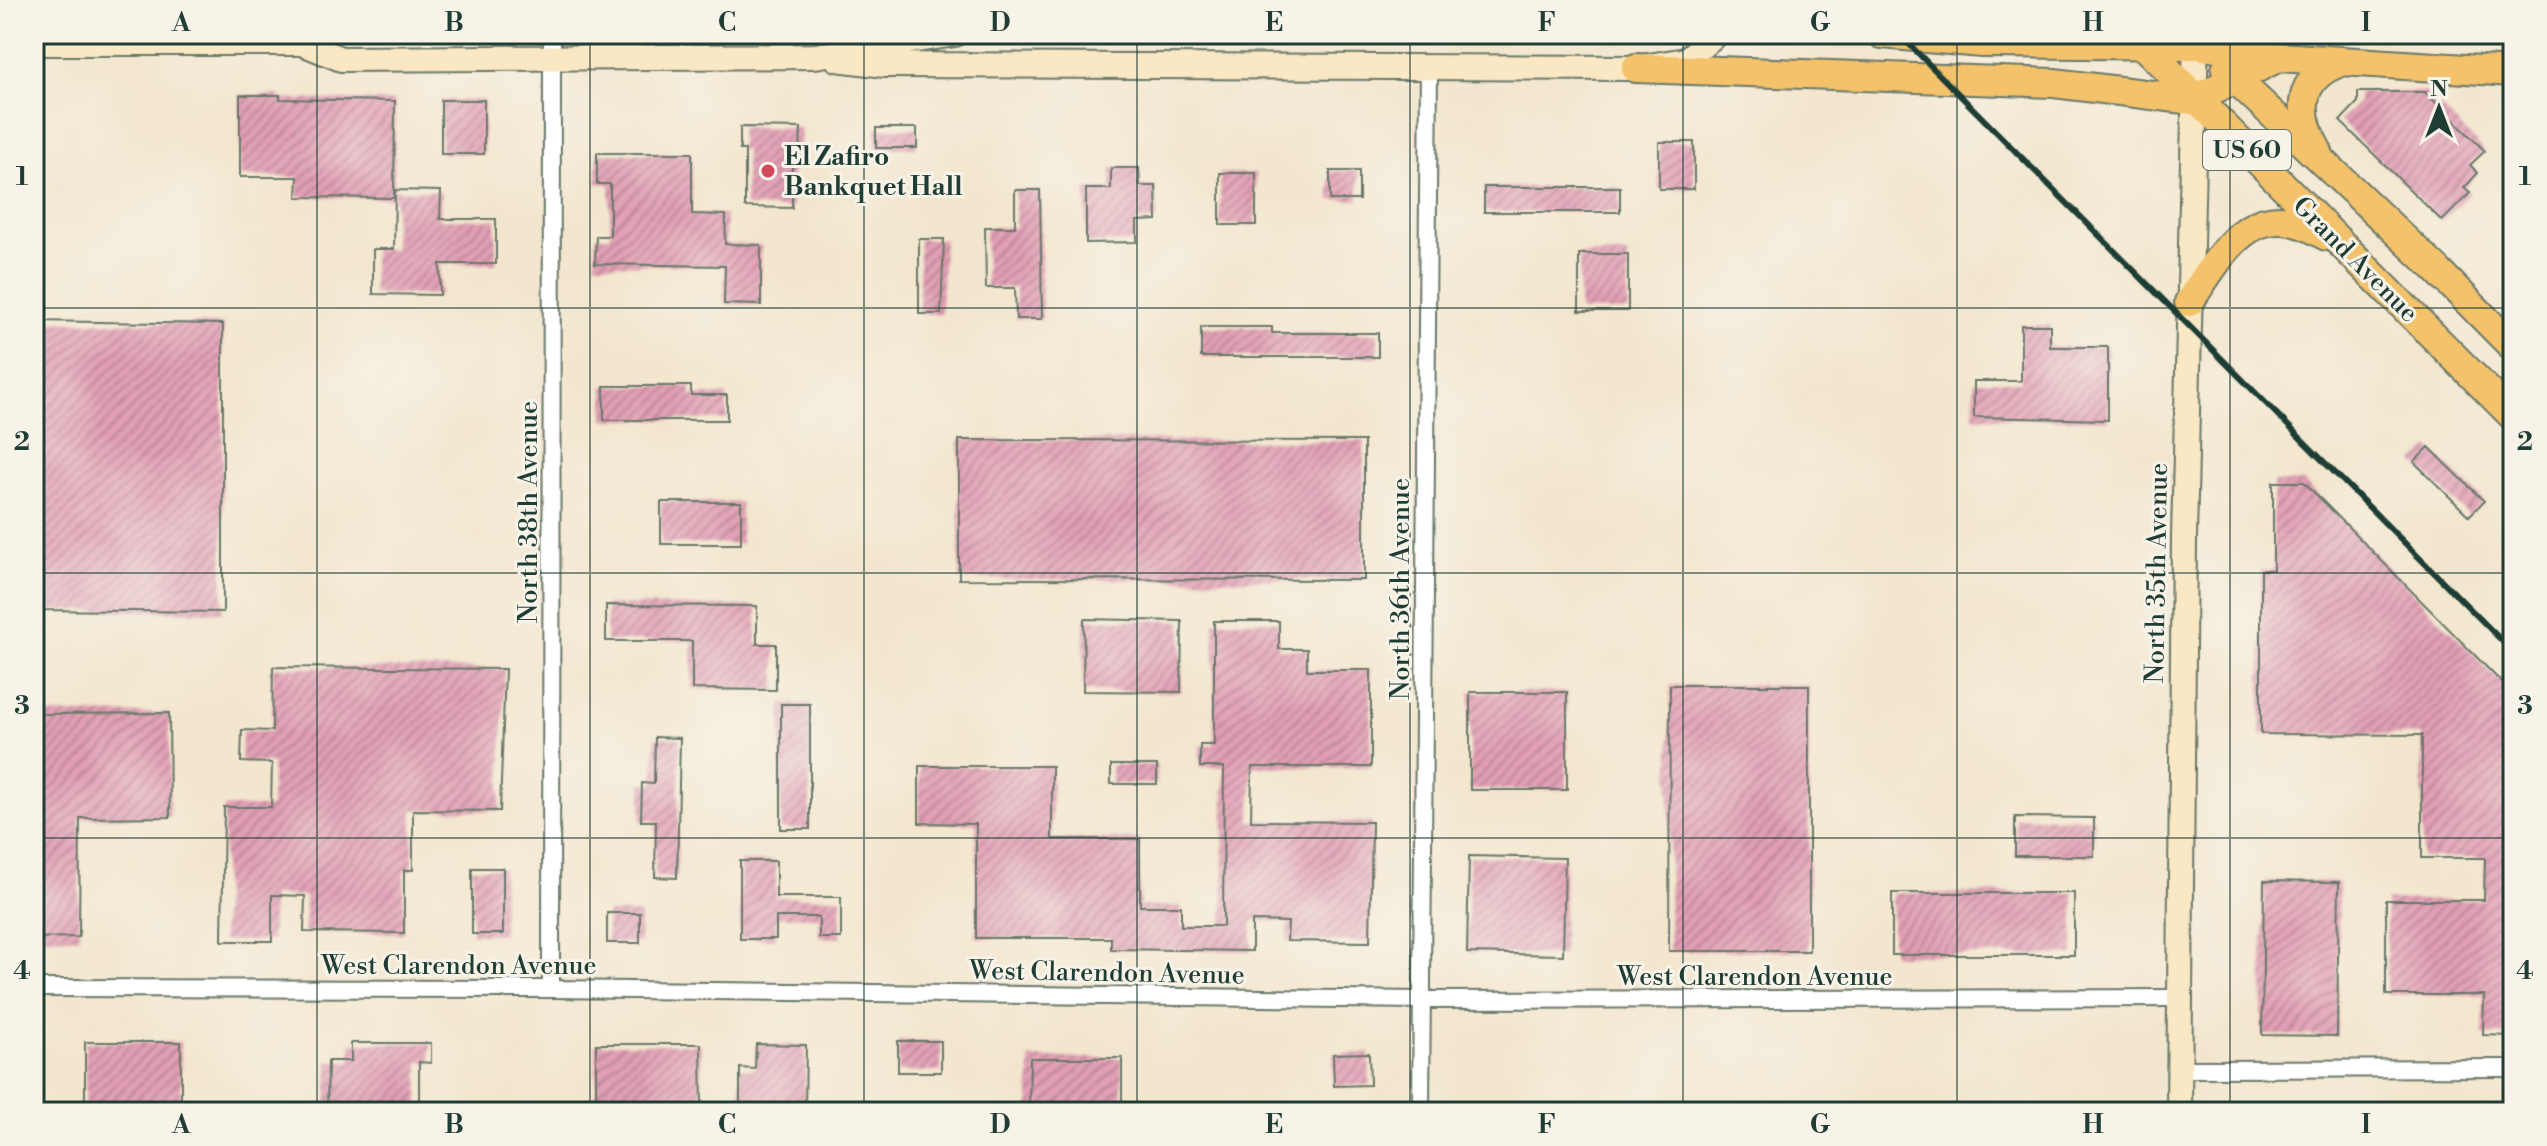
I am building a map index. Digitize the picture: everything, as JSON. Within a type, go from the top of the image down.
[{"type":"highway","points":[[1882,34],[1977,38],[2193,38],[2279,57],[2513,72]]},
{"type":"highway","name":"Grand Avenue","points":[[2193,38],[2513,347]]},
{"type":"highway","name":"Grand Avenue","points":[[2137,40],[2193,100],[2513,416]]},
{"type":"highway","points":[[1636,68],[2054,83],[2193,100],[2279,57]]},
{"type":"highway","points":[[2324,164],[2306,126],[2305,94],[2316,74],[2341,62]]},
{"type":"highway","points":[[2189,302],[2228,244],[2249,227],[2265,222],[2299,222],[2351,254]]},
{"type":"main road","points":[[815,56],[955,34]]},
{"type":"main road","points":[[34,43],[307,37],[341,59],[552,46],[815,56],[885,65],[1636,68],[1686,60],[1716,34]]},
{"type":"main road","name":"North 35th Avenue","points":[[2179,1112],[2193,38]]},
{"type":"street","name":"North 38th Avenue","points":[[551,989],[552,46]]},
{"type":"street","name":"North 36th Avenue","points":[[1421,1112],[1429,66]]},
{"type":"street","name":"West Clarendon Avenue","points":[[34,988],[551,989],[1421,1000],[2180,998]]},
{"type":"street","points":[[2179,1069],[2513,1068]]},
{"type":"building","points":[[2358,92],[2425,92],[2485,151],[2470,165],[2478,173],[2464,188],[2470,193],[2442,221],[2340,121],[2358,102]]},
{"type":"building","points":[[240,95],[280,95],[280,99],[395,101],[394,198],[297,197],[298,177],[240,177]]},
{"type":"building","points":[[441,100],[484,100],[484,154],[441,154]]},
{"type":"building","name":"El Zafiro Bankquet Hall","points":[[740,127],[801,128],[800,150],[792,150],[792,208],[745,207],[745,150],[740,150]]},
{"type":"building","points":[[876,128],[917,128],[917,148],[876,148]]},
{"type":"building","points":[[1659,142],[1694,142],[1694,189],[1659,189]]},
{"type":"building","points":[[597,153],[692,153],[692,214],[726,215],[725,244],[761,245],[761,305],[724,304],[725,266],[595,264],[596,236],[610,236],[610,184],[597,184]]},
{"type":"building","points":[[1111,168],[1139,168],[1140,186],[1156,186],[1157,220],[1137,221],[1137,242],[1086,243],[1086,189],[1111,189]]},
{"type":"building","points":[[1330,171],[1359,171],[1359,200],[1330,200]]},
{"type":"building","points":[[1220,173],[1256,173],[1256,225],[1220,225]]},
{"type":"building","points":[[1484,187],[1620,187],[1620,212],[1484,212]]},
{"type":"building","points":[[395,190],[441,191],[440,219],[496,219],[496,264],[440,264],[440,295],[373,294],[373,249],[394,249]]},
{"type":"building","points":[[1015,190],[1040,190],[1042,319],[1016,319],[1015,288],[986,288],[985,227],[1015,227]]},
{"type":"building","points":[[919,239],[944,239],[941,314],[919,314]]},
{"type":"building","points":[[1579,254],[1628,254],[1628,311],[1579,311]]},
{"type":"building","points":[[34,321],[223,324],[223,612],[34,610]]},
{"type":"building","points":[[2021,325],[2050,325],[2050,347],[2108,347],[2108,420],[1974,417],[1974,381],[2021,381]]},
{"type":"building","points":[[1201,327],[1272,327],[1272,333],[1378,333],[1378,357],[1201,357]]},
{"type":"building","points":[[604,386],[691,386],[691,395],[727,395],[727,420],[604,420]]},
{"type":"building","points":[[959,440],[1364,441],[1364,580],[959,579]]},
{"type":"building","points":[[2429,447],[2484,501],[2469,516],[2414,462]]},
{"type":"building","points":[[2273,482],[2304,482],[2513,694],[2513,1036],[2483,1035],[2484,995],[2386,995],[2386,900],[2484,900],[2485,858],[2422,858],[2422,735],[2261,734],[2261,570],[2273,570]]},
{"type":"building","points":[[661,502],[741,502],[741,544],[661,544]]},
{"type":"building","points":[[606,605],[757,606],[757,644],[776,644],[776,690],[692,689],[692,641],[606,641]]},
{"type":"building","points":[[1084,619],[1182,621],[1181,692],[1083,691]]},
{"type":"building","points":[[1214,621],[1279,621],[1279,649],[1307,649],[1307,670],[1371,670],[1371,767],[1252,767],[1251,821],[1372,822],[1370,942],[1287,941],[1288,922],[1252,921],[1252,951],[1111,949],[1111,938],[976,938],[976,824],[919,823],[919,766],[1052,766],[1052,839],[1140,839],[1140,906],[1181,906],[1181,926],[1223,926],[1224,767],[1200,767],[1200,745],[1214,745]]},
{"type":"building","points":[[273,667],[505,669],[500,811],[413,810],[413,870],[404,870],[404,933],[304,932],[305,896],[272,895],[272,941],[222,941],[224,807],[271,807],[272,763],[241,762],[242,730],[272,731]]},
{"type":"building","points":[[1670,685],[1809,685],[1809,951],[1669,951]]},
{"type":"building","points":[[1470,692],[1567,692],[1567,790],[1470,790]]},
{"type":"building","points":[[781,704],[810,704],[810,829],[781,829]]},
{"type":"building","points":[[169,713],[170,817],[80,818],[79,937],[34,938],[34,839],[39,839],[38,714]]},
{"type":"building","points":[[655,737],[680,738],[677,878],[655,877],[656,821],[641,821],[642,783],[654,784]]},
{"type":"building","points":[[1111,765],[1157,765],[1157,784],[1111,784]]},
{"type":"building","points":[[2015,817],[2094,818],[2094,856],[2015,856]]},
{"type":"building","points":[[1469,856],[1565,858],[1563,955],[1467,953]]},
{"type":"building","points":[[740,861],[776,861],[776,897],[841,897],[841,938],[819,938],[819,917],[776,917],[776,939],[740,939]]},
{"type":"building","points":[[472,868],[503,868],[503,934],[472,934]]},
{"type":"building","points":[[2264,881],[2339,882],[2337,1036],[2262,1035]]},
{"type":"building","points":[[1892,893],[2074,893],[2074,955],[1892,955]]},
{"type":"building","points":[[607,913],[640,913],[640,943],[607,943]]},
{"type":"building","points":[[898,1041],[941,1041],[941,1072],[898,1072]]},
{"type":"building","points":[[85,1042],[181,1042],[181,1112],[85,1112]]},
{"type":"building","points":[[351,1043],[431,1043],[431,1063],[419,1062],[419,1112],[327,1112],[328,1061],[351,1061]]},
{"type":"building","points":[[596,1044],[701,1044],[702,1112],[596,1112]]},
{"type":"building","points":[[756,1044],[806,1045],[805,1112],[740,1112],[740,1068],[755,1069]]},
{"type":"building","points":[[1369,1053],[1370,1085],[1334,1086],[1333,1054]]},
{"type":"building","points":[[1030,1058],[1122,1058],[1122,1112],[1029,1112]]},
{"type":"railway","points":[[1899,34],[2513,652]]},
{"type":"place","name":"El Zafiro Bankquet Hall","points":[[768,171]]}]
